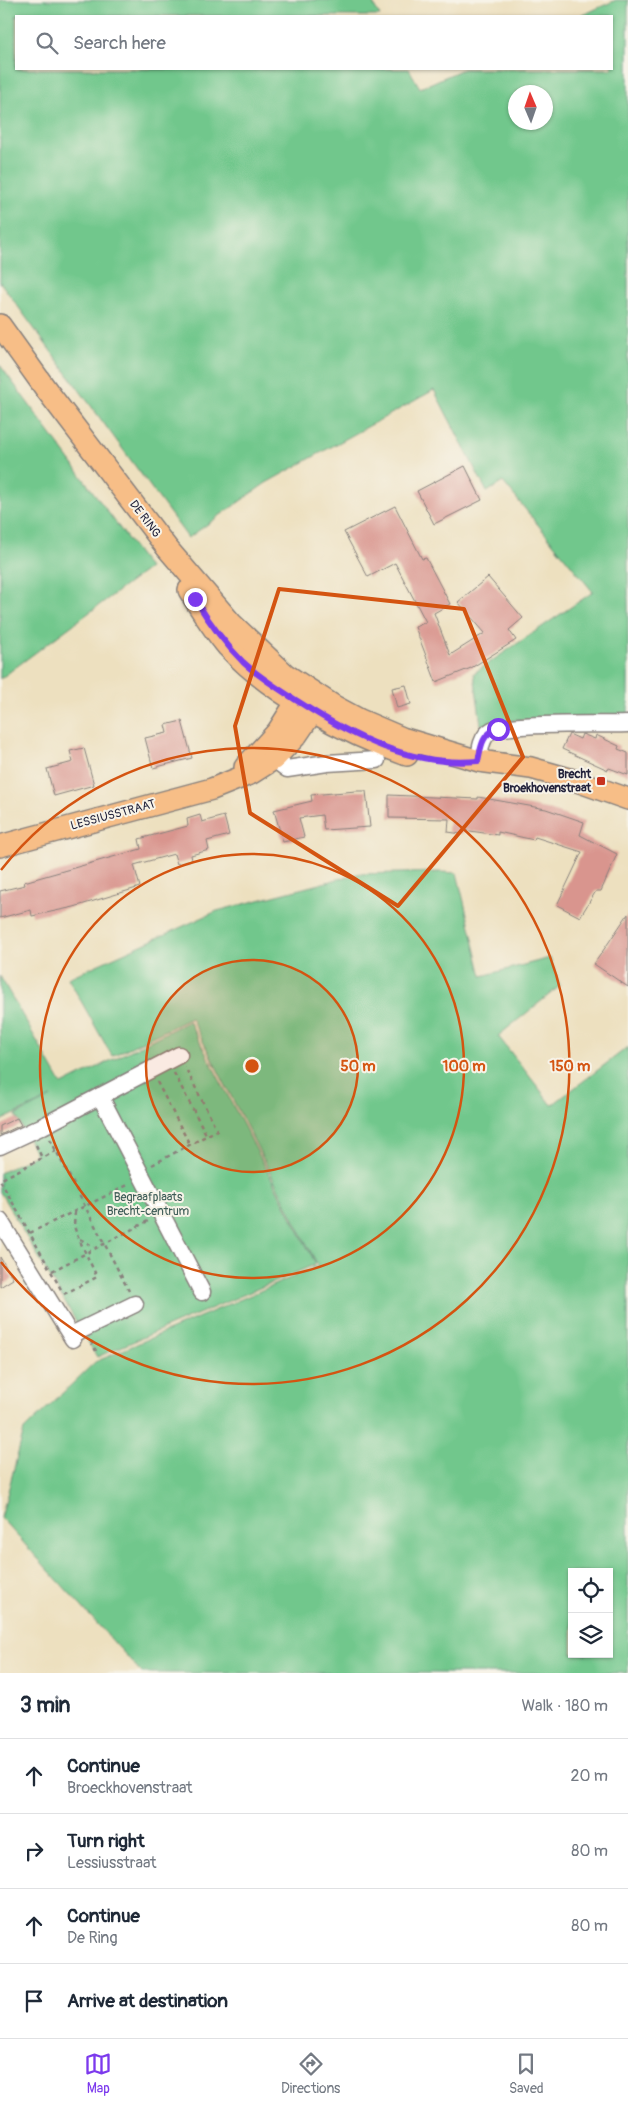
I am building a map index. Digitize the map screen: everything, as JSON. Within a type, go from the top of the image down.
[{"type":"main road","name":"DE RING","points":[[0,325],[54,400],[167,548],[248,640],[286,674],[308,702]]},
{"type":"main road","points":[[167,548],[195,599],[212,625],[243,662],[262,679],[308,702],[374,744],[407,755],[441,762],[478,761],[531,768],[577,780],[628,799]]},
{"type":"main road","name":"LESSIUSSTRAAT","points":[[0,846],[212,789],[252,772],[274,759],[296,736],[308,702]]},
{"type":"main road","name":"LESSIUSSTRAAT","points":[[225,783],[251,762],[308,702]]},
{"type":"street","points":[[478,761],[481,745],[486,736],[491,731],[498,729],[524,726],[628,724]]},
{"type":"street","points":[[274,759],[287,769],[327,763],[376,760]]},
{"type":"street","points":[[0,1146],[43,1126],[173,1058]]},
{"type":"street","points":[[100,1096],[202,1292]]},
{"type":"street","points":[[0,1221],[72,1337],[135,1304]]},
{"type":"path","points":[[173,1058],[207,1136]]},
{"type":"path","points":[[30,1233],[85,1207],[217,1130],[173,1058]]},
{"type":"path","points":[[150,1070],[190,1145]]},
{"type":"path","points":[[43,1126],[135,1304]]},
{"type":"path","points":[[56,1151],[0,1180],[64,1294],[97,1277],[77,1235],[74,1226],[75,1212]]},
{"type":"path","points":[[52,1271],[162,1214]]},
{"type":"path","points":[[77,1235],[87,1245],[96,1248]]},
{"type":"highlighted area","points":[[279,589],[464,609],[523,757],[398,906],[250,813],[235,726]]},
{"type":"green space","points":[[0,0],[371,0],[379,15],[15,15],[15,70],[410,70],[420,88],[461,70],[613,70],[613,15],[582,15],[616,0],[628,0],[628,716],[516,720],[481,725],[474,673],[593,592],[503,482],[487,492],[434,390],[266,483],[188,538],[0,282]]},
{"type":"green space","points":[[0,365],[149,568],[0,679]]},
{"type":"green space","points":[[457,873],[482,976],[550,958],[560,986],[498,1036],[552,1105],[628,1047],[628,1673],[142,1673],[1,1518],[24,1430],[95,1362],[318,1266],[191,1018],[112,1056],[68,978],[217,911],[357,874]]},
{"type":"green space","name":"Begraafplaats Brecht-centrum","points":[[0,976],[62,1085],[189,1021],[316,1264],[97,1357],[0,1192],[0,1173],[36,1155],[16,1115],[51,1097],[0,1121]]},
{"type":"building","points":[[465,466],[482,500],[434,524],[417,491]]},
{"type":"building","points":[[395,506],[422,559],[426,558],[450,604],[434,613],[450,655],[485,633],[458,602],[488,577],[523,618],[509,630],[516,640],[471,668],[436,682],[415,627],[426,622],[395,563],[368,577],[344,532]]},
{"type":"building","points":[[406,685],[411,704],[397,708],[392,688]]},
{"type":"building","points":[[182,721],[192,758],[153,768],[145,738],[167,733],[165,725]]},
{"type":"building","points":[[569,734],[580,739],[582,734],[595,739],[596,735],[619,746],[618,749],[628,753],[628,775],[609,768],[608,770],[562,749]]},
{"type":"building","points":[[84,748],[94,785],[54,796],[47,769],[73,762],[70,751]]},
{"type":"building","points":[[366,791],[370,827],[324,830],[322,815],[299,818],[304,837],[283,842],[274,810],[312,801],[311,795]]},
{"type":"building","points":[[389,795],[478,799],[478,797],[546,809],[584,822],[580,835],[617,854],[601,891],[596,891],[580,917],[557,905],[582,852],[535,837],[534,840],[498,832],[498,835],[463,830],[462,834],[448,832],[449,819],[389,818]]},
{"type":"building","points":[[200,815],[202,822],[224,816],[229,835],[207,841],[209,850],[191,855],[192,860],[177,864],[174,854],[134,865],[140,887],[74,907],[32,916],[31,910],[0,918],[0,891],[25,885],[24,882],[141,849],[139,839],[188,826],[187,819]]},
{"type":"building","points":[[628,914],[628,987],[594,964]]},
{"type":"building","points":[[17,1118],[21,1125],[0,1135],[0,1126]]},
{"type":"building","points":[[0,1257],[13,1279],[0,1287]]},
{"type":"place","name":"Brecht Broekhovenstraat","points":[[601,781]]},
{"type":"route","points":[[195,599],[228,646],[262,679],[347,731],[374,744],[407,755],[441,762],[478,761],[481,745],[486,736],[491,731],[498,729]]}]
